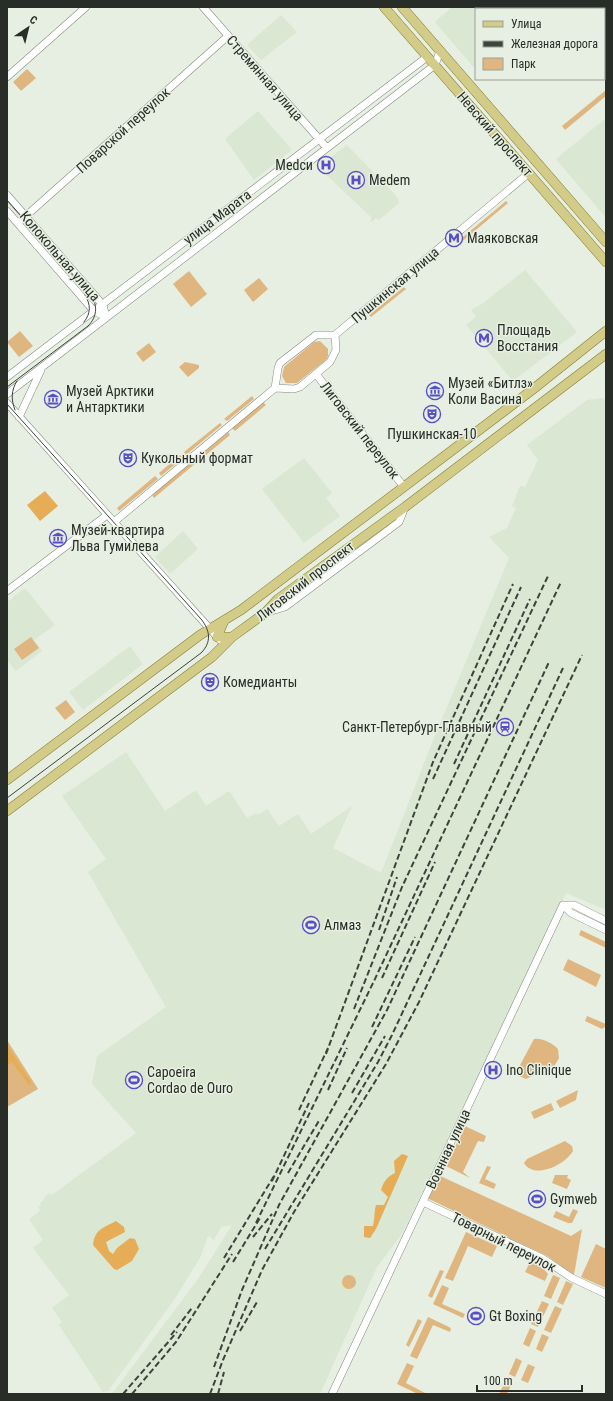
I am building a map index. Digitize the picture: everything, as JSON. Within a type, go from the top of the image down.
[{"type":"main road","name":"Невский проспект","points":[[384,7],[606,262]]},
{"type":"main road","name":"Невский проспект","points":[[402,7],[606,242]]},
{"type":"main road","name":"Лиговский проспект","points":[[7,780],[200,636],[224,621],[404,487],[606,331]]},
{"type":"main road","name":"Лиговский проспект","points":[[7,811],[212,657],[232,638],[265,613],[278,599],[405,507],[592,366],[605,358]]},
{"type":"main road","points":[[496,417],[507,430]]},
{"type":"main road","points":[[224,621],[218,637],[232,638]]},
{"type":"street","points":[[7,77],[86,7]]},
{"type":"street","name":"Стремянная улица","points":[[203,7],[327,148]]},
{"type":"street","name":"Поварской переулок","points":[[18,223],[228,36]]},
{"type":"street","points":[[435,65],[440,51]]},
{"type":"street","name":"улица Марата","points":[[7,377],[427,57]]},
{"type":"street","name":"улица Марата","points":[[7,394],[435,65]]},
{"type":"street","name":"Пушкинская улица","points":[[275,388],[280,363],[316,335],[333,337],[529,173]]},
{"type":"street","name":"Колокольная улица","points":[[7,195],[103,305],[106,317]]},
{"type":"street","name":"Колокольная улица","points":[[7,211],[94,311],[106,317]]},
{"type":"street","points":[[114,522],[275,388],[284,387],[294,390],[316,374],[330,362],[334,356],[333,337]]},
{"type":"street","name":"улица Марата","points":[[19,417],[42,368]]},
{"type":"street","name":"Лиговский переулок","points":[[316,374],[404,487]]},
{"type":"street","points":[[278,379],[284,387]]},
{"type":"street","points":[[7,403],[224,645]]},
{"type":"street","points":[[7,590],[107,514]]},
{"type":"street","points":[[563,905],[574,905],[606,921]]},
{"type":"street","points":[[563,905],[571,913],[606,930]]},
{"type":"street","name":"Военная улица","points":[[332,1394],[563,905]]},
{"type":"street","name":"Товарный переулок","points":[[423,1202],[542,1258],[572,1278],[606,1294]]},
{"type":"shaded area","points":[[452,7],[482,8],[475,8],[475,69],[435,22]]},
{"type":"shaded area","points":[[281,15],[297,32],[261,60],[247,45]]},
{"type":"shaded area","points":[[258,111],[292,150],[254,180],[225,139]]},
{"type":"shaded area","points":[[606,118],[606,218],[556,159]]},
{"type":"shaded area","name":"Medem","points":[[347,145],[398,198],[399,203],[379,220],[376,218],[372,222],[370,221],[372,218],[318,167]]},
{"type":"shaded area","points":[[525,270],[577,332],[513,381],[466,325],[476,317],[471,310],[482,304]]},
{"type":"shaded area","points":[[602,398],[606,400],[606,905],[604,909],[566,893],[402,1234],[377,1267],[320,1394],[112,1394],[198,1279],[232,1225],[221,1227],[214,1240],[208,1236],[200,1258],[174,1300],[108,1391],[103,1392],[59,1325],[62,1322],[52,1308],[69,1295],[33,1248],[43,1240],[29,1219],[40,1211],[38,1207],[45,1199],[44,1197],[50,1193],[52,1195],[136,1133],[92,1084],[97,1056],[166,1007],[88,872],[106,859],[62,796],[126,752],[165,811],[196,790],[206,806],[229,791],[247,818],[256,813],[258,815],[267,809],[279,826],[298,814],[311,834],[352,806],[333,848],[381,873],[434,738],[509,558],[489,537],[507,528],[516,508],[512,506],[520,486],[525,487],[538,460],[527,445],[587,400]]},
{"type":"shaded area","points":[[304,458],[332,493],[326,498],[340,516],[304,543],[262,489]]},
{"type":"shaded area","points":[[45,491],[58,506],[40,521],[27,505]]},
{"type":"shaded area","points":[[183,531],[198,549],[170,574],[155,557]]},
{"type":"shaded area","points":[[25,588],[55,625],[34,640],[42,651],[16,671],[7,660],[7,602]]},
{"type":"shaded area","points":[[130,646],[143,664],[83,710],[69,692]]},
{"type":"shaded area","points":[[7,1045],[31,1082],[29,1085],[12,1062],[7,1065]]},
{"type":"shaded area","points":[[402,1154],[408,1156],[376,1229],[370,1238],[364,1237],[364,1226],[373,1226],[376,1205],[384,1205],[388,1197],[381,1190],[386,1180],[395,1173],[394,1161]]},
{"type":"shaded area","points":[[116,1221],[124,1227],[125,1232],[106,1242],[109,1251],[113,1254],[117,1248],[130,1238],[135,1239],[139,1249],[132,1261],[117,1270],[114,1269],[93,1245],[98,1232]]},
{"type":"green space","points":[[27,69],[36,78],[21,91],[13,82]]},
{"type":"green space","points":[[606,90],[606,96],[565,130],[562,126]]},
{"type":"green space","points":[[506,201],[508,203],[459,244],[457,242]]},
{"type":"green space","points":[[189,271],[207,294],[191,307],[173,284]]},
{"type":"green space","points":[[259,278],[268,289],[253,302],[244,290]]},
{"type":"green space","points":[[404,287],[406,289],[371,317],[369,315]]},
{"type":"green space","points":[[20,331],[33,346],[19,357],[7,342]]},
{"type":"green space","points":[[320,341],[328,349],[328,356],[326,360],[297,383],[286,383],[282,376],[284,367],[314,342]]},
{"type":"green space","points":[[149,343],[156,352],[143,362],[136,353]]},
{"type":"green space","points":[[185,362],[199,365],[199,368],[188,377],[179,367]]},
{"type":"green space","points":[[252,396],[254,399],[227,421],[224,419]]},
{"type":"green space","points":[[263,402],[266,405],[235,431],[232,428]]},
{"type":"green space","points":[[220,423],[222,425],[186,455],[184,452]]},
{"type":"green space","points":[[228,432],[230,435],[200,460],[198,457]]},
{"type":"green space","points":[[180,455],[183,458],[161,476],[159,473]]},
{"type":"green space","points":[[193,460],[196,463],[154,498],[152,495]]},
{"type":"green space","points":[[155,476],[158,479],[119,511],[117,508]]},
{"type":"green space","points":[[31,637],[39,648],[22,660],[14,649]]},
{"type":"green space","points":[[66,700],[75,712],[65,720],[55,708]]},
{"type":"green space","points":[[581,930],[606,942],[606,948],[579,935]]},
{"type":"green space","points":[[568,959],[601,975],[596,987],[563,970]]},
{"type":"green space","points":[[587,1016],[606,1024],[606,1026],[602,1029],[585,1021]]},
{"type":"green space","points":[[534,1039],[544,1040],[556,1047],[558,1049],[559,1058],[555,1065],[526,1079],[519,1076],[518,1069]]},
{"type":"green space","points":[[7,1040],[38,1089],[7,1107]]},
{"type":"green space","points":[[578,1090],[576,1100],[560,1108],[556,1101]]},
{"type":"green space","points":[[551,1103],[554,1110],[534,1119],[531,1112]]},
{"type":"green space","points":[[465,1126],[486,1136],[484,1142],[478,1141],[463,1172],[470,1178],[446,1166]]},
{"type":"green space","points":[[565,1141],[572,1146],[573,1151],[557,1165],[549,1169],[535,1170],[529,1168],[524,1163],[527,1159]]},
{"type":"green space","points":[[487,1166],[491,1167],[485,1179],[496,1184],[494,1189],[479,1183]]},
{"type":"green space","points":[[438,1175],[571,1236],[582,1229],[574,1275],[547,1256],[427,1198]]},
{"type":"green space","points":[[555,1175],[568,1175],[567,1178],[571,1180],[567,1189],[552,1183]]},
{"type":"green space","points":[[573,1209],[578,1211],[572,1223],[568,1223],[553,1217],[556,1211],[569,1217]]},
{"type":"green space","points":[[466,1232],[497,1246],[492,1257],[468,1246],[453,1281],[445,1278]]},
{"type":"green space","points":[[596,1244],[606,1249],[606,1288],[581,1277]]},
{"type":"green space","points":[[530,1262],[542,1267],[548,1274],[545,1281],[525,1272]]},
{"type":"green space","points":[[440,1270],[444,1271],[432,1298],[428,1296]]},
{"type":"green space","points":[[349,1275],[354,1277],[356,1282],[354,1287],[349,1289],[344,1287],[342,1282],[344,1277]]},
{"type":"green space","points":[[553,1275],[560,1278],[551,1299],[544,1296]]},
{"type":"green space","points":[[566,1281],[573,1284],[563,1305],[557,1302]]},
{"type":"green space","points":[[442,1285],[449,1288],[442,1304],[465,1314],[463,1318],[433,1304]]},
{"type":"green space","points":[[542,1301],[549,1304],[538,1327],[531,1324]]},
{"type":"green space","points":[[555,1306],[562,1309],[551,1333],[544,1330]]},
{"type":"green space","points":[[428,1317],[451,1328],[450,1332],[433,1325],[417,1359],[410,1356]]},
{"type":"green space","points":[[418,1319],[422,1321],[409,1347],[406,1345]]},
{"type":"green space","points":[[530,1328],[536,1331],[529,1347],[523,1344]]},
{"type":"green space","points":[[542,1334],[549,1337],[542,1352],[536,1349]]},
{"type":"green space","points":[[516,1358],[522,1361],[515,1377],[509,1374]]},
{"type":"green space","points":[[407,1363],[414,1366],[406,1383],[427,1394],[418,1394],[397,1384]]},
{"type":"green space","points":[[528,1364],[535,1367],[528,1383],[521,1380]]},
{"type":"green space","points":[[507,1378],[513,1381],[507,1394],[499,1394]]},
{"type":"tram line","points":[[7,200],[91,295],[96,307],[95,315],[88,326],[7,387]]},
{"type":"tram line","points":[[84,322],[89,312],[88,302],[85,295]]},
{"type":"tram line","points":[[15,410],[12,395],[17,381]]},
{"type":"tram line","points":[[7,404],[201,619],[208,632],[207,645],[201,653],[7,798]]},
{"type":"railway","points":[[354,1009],[402,887],[548,576]]},
{"type":"railway","points":[[256,1223],[374,981],[561,582]]},
{"type":"railway","points":[[326,1054],[433,762],[513,584]]},
{"type":"railway","points":[[433,779],[521,587]]},
{"type":"railway","points":[[454,764],[530,599]]},
{"type":"railway","points":[[210,1394],[262,1270],[294,1212],[386,1064],[419,1002],[582,655]]},
{"type":"railway","points":[[214,1367],[242,1290],[279,1205],[387,1010],[549,662]]},
{"type":"railway","points":[[265,1249],[378,1062],[392,1035],[563,668]]},
{"type":"railway","points":[[382,978],[435,862]]},
{"type":"railway","points":[[379,930],[397,877]]},
{"type":"railway","points":[[372,1027],[415,937]]},
{"type":"railway","points":[[352,1093],[385,1036]]},
{"type":"railway","points":[[299,1110],[328,1048]]},
{"type":"railway","points":[[328,1090],[347,1048]]},
{"type":"railway","points":[[272,1181],[309,1103]]},
{"type":"railway","points":[[288,1173],[320,1119]]},
{"type":"railway","points":[[224,1258],[274,1176]]},
{"type":"railway","points":[[253,1237],[272,1214]]},
{"type":"railway","points":[[233,1262],[260,1218]]},
{"type":"railway","points":[[132,1394],[176,1342],[232,1254]]},
{"type":"railway","points":[[240,1331],[257,1302]]},
{"type":"railway","points":[[171,1335],[192,1308]]},
{"type":"railway","points":[[123,1394],[177,1332]]},
{"type":"railway","points":[[218,1394],[224,1372]]},
{"type":"place","name":"Medси","points":[[326,165]]},
{"type":"place","name":"Medem","points":[[356,180]]},
{"type":"place","name":"Маяковская","points":[[454,238]]},
{"type":"place","name":"Площадь Восстания","points":[[484,338]]},
{"type":"place","name":"Музей «Битлз» Коли Васина","points":[[435,391]]},
{"type":"place","name":"Музей Арктики и Антарктики","points":[[53,399]]},
{"type":"place","name":"Пушкинская-10","points":[[432,414]]},
{"type":"place","name":"Кукольный формат","points":[[128,458]]},
{"type":"place","name":"Музей-квартира Льва Гумилева","points":[[58,538]]},
{"type":"place","name":"Комедианты","points":[[210,682]]},
{"type":"place","name":"Санкт-Петербург-Главный","points":[[505,727]]},
{"type":"place","name":"Алмаз","points":[[311,925]]},
{"type":"place","name":"Ino Clinique","points":[[493,1070]]},
{"type":"place","name":"Capoeira Cordao de Ouro","points":[[134,1080]]},
{"type":"place","name":"Gymweb","points":[[537,1199]]},
{"type":"place","name":"Gt Boxing","points":[[476,1316]]}]
